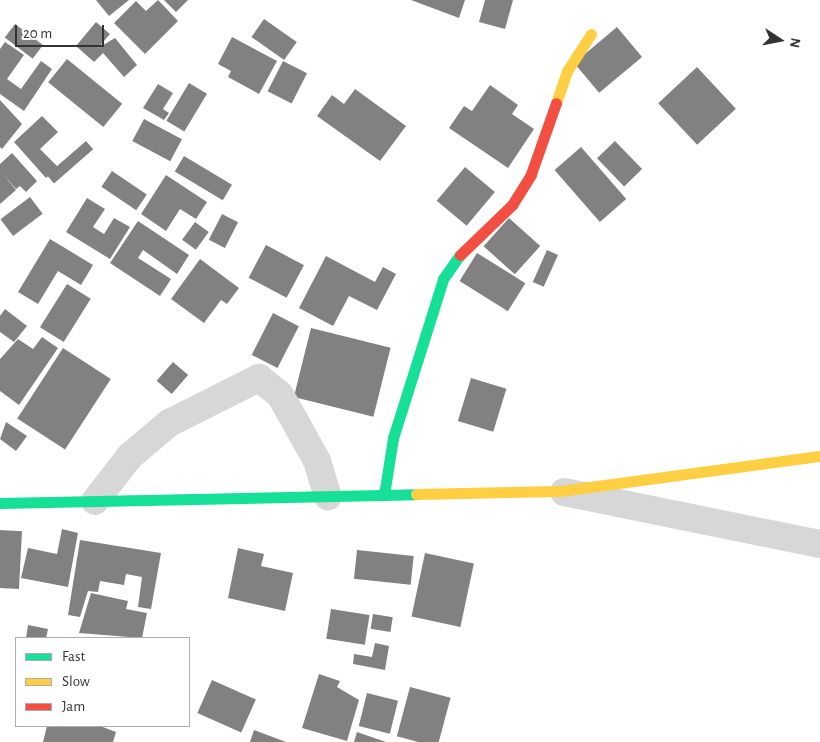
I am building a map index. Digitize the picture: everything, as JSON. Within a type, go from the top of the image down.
[{"type":"street","points":[[384,495],[393,438],[443,279],[466,247],[512,205],[526,182],[567,71],[591,34]]},
{"type":"street","points":[[95,502],[130,456],[169,423],[260,378],[280,395],[291,414],[317,461],[328,496]]},
{"type":"street","points":[[0,503],[560,492],[820,456]]},
{"type":"street","points":[[560,492],[820,544]]},
{"type":"building","points":[[96,0],[129,0],[109,16]]},
{"type":"building","points":[[158,0],[178,21],[145,54],[114,23],[136,1],[146,11]]},
{"type":"building","points":[[164,0],[188,0],[176,12]]},
{"type":"building","points":[[411,0],[465,0],[459,18]]},
{"type":"building","points":[[485,0],[513,0],[505,29],[479,22]]},
{"type":"building","points":[[264,19],[297,42],[284,60],[251,37]]},
{"type":"building","points":[[96,22],[110,34],[98,48],[115,38],[137,65],[124,77],[103,53],[94,62],[76,46]]},
{"type":"building","points":[[15,24],[43,45],[33,59],[5,38]]},
{"type":"building","points":[[617,27],[642,57],[599,93],[574,63]]},
{"type":"building","points":[[232,37],[277,61],[259,94],[228,77],[231,71],[218,64]]},
{"type":"building","points":[[5,42],[24,55],[7,79],[21,89],[41,61],[52,69],[24,111],[0,94],[0,49]]},
{"type":"building","points":[[67,59],[122,104],[103,127],[48,82]]},
{"type":"building","points":[[283,61],[307,73],[292,104],[268,91]]},
{"type":"building","points":[[697,67],[736,109],[697,145],[658,103]]},
{"type":"building","points":[[189,83],[207,94],[184,132],[166,121]]},
{"type":"building","points":[[158,84],[173,93],[163,109],[169,113],[164,120],[143,108]]},
{"type":"building","points":[[490,85],[518,105],[512,114],[534,129],[508,168],[449,128],[464,106],[472,111]]},
{"type":"building","points":[[355,89],[406,126],[380,161],[317,116],[332,95],[344,104]]},
{"type":"building","points":[[0,100],[22,124],[2,149],[0,147]]},
{"type":"building","points":[[42,116],[58,132],[40,149],[58,167],[46,178],[14,142]]},
{"type":"building","points":[[144,119],[182,139],[170,161],[132,141]]},
{"type":"building","points":[[86,141],[93,149],[54,183],[47,175]]},
{"type":"building","points":[[615,141],[642,169],[624,186],[597,158]]},
{"type":"building","points":[[581,147],[626,199],[600,222],[555,170]]},
{"type":"building","points":[[12,153],[37,181],[26,192],[20,186],[16,189],[3,174],[16,190],[0,204],[0,164]]},
{"type":"building","points":[[184,156],[232,185],[223,200],[175,171]]},
{"type":"building","points":[[465,167],[495,192],[467,226],[437,201]]},
{"type":"building","points":[[112,171],[147,194],[136,210],[101,187]]},
{"type":"building","points":[[166,175],[207,202],[196,219],[180,209],[166,231],[141,214]]},
{"type":"building","points":[[30,197],[43,214],[13,236],[0,219]]},
{"type":"building","points":[[87,198],[105,209],[93,227],[104,234],[114,218],[130,227],[110,259],[66,232]]},
{"type":"building","points":[[222,214],[238,222],[225,248],[209,240]]},
{"type":"building","points":[[509,218],[540,246],[515,274],[484,246]]},
{"type":"building","points":[[138,221],[189,255],[177,274],[143,250],[138,258],[171,279],[160,296],[110,263]]},
{"type":"building","points":[[195,222],[209,232],[196,250],[182,240]]},
{"type":"building","points":[[50,239],[93,265],[81,285],[58,271],[38,304],[18,292]]},
{"type":"building","points":[[266,245],[304,265],[287,298],[249,278]]},
{"type":"building","points":[[547,250],[558,255],[544,287],[533,282]]},
{"type":"building","points":[[477,253],[525,283],[508,311],[460,281]]},
{"type":"building","points":[[326,256],[375,282],[383,267],[396,274],[377,310],[349,296],[333,326],[299,308]]},
{"type":"building","points":[[200,259],[239,288],[227,304],[221,300],[204,323],[171,299]]},
{"type":"building","points":[[67,284],[91,299],[64,342],[40,327]]},
{"type":"building","points":[[5,309],[27,326],[14,342],[0,332],[0,316]]},
{"type":"building","points":[[273,313],[299,326],[278,368],[252,355]]},
{"type":"building","points":[[311,328],[391,348],[373,417],[294,397]]},
{"type":"building","points":[[42,337],[58,348],[19,405],[0,391],[0,359],[18,339],[33,349]]},
{"type":"building","points":[[63,348],[111,379],[65,449],[17,418]]},
{"type":"building","points":[[173,362],[188,375],[172,394],[157,381]]},
{"type":"building","points":[[471,378],[506,389],[493,432],[458,421]]},
{"type":"building","points":[[6,422],[27,436],[16,451],[0,439]]},
{"type":"building","points":[[62,529],[78,533],[68,587],[21,578],[28,548],[57,554]]},
{"type":"building","points":[[0,530],[22,531],[19,589],[0,588]]},
{"type":"building","points":[[80,540],[161,553],[151,609],[138,607],[142,577],[126,574],[124,585],[100,581],[98,592],[88,591],[80,617],[68,615]]},
{"type":"building","points":[[238,548],[264,554],[261,566],[293,573],[285,611],[228,598]]},
{"type":"building","points":[[357,550],[414,556],[411,585],[354,579]]},
{"type":"building","points":[[425,553],[474,563],[460,627],[411,617]]},
{"type":"building","points":[[91,593],[128,601],[126,609],[147,613],[142,637],[79,633]]},
{"type":"building","points":[[331,609],[370,615],[365,645],[326,639]]},
{"type":"building","points":[[373,614],[393,617],[390,632],[371,629]]},
{"type":"building","points":[[28,625],[48,629],[46,637],[26,637]]},
{"type":"building","points":[[375,643],[389,646],[385,670],[353,664],[354,654],[372,657]]},
{"type":"building","points":[[319,674],[340,681],[337,687],[359,700],[347,741],[302,728]]},
{"type":"building","points":[[212,680],[256,700],[241,732],[197,713]]},
{"type":"building","points":[[410,687],[451,698],[439,742],[418,742],[397,736]]},
{"type":"building","points":[[367,693],[398,701],[390,734],[359,726]]},
{"type":"building","points":[[47,727],[103,727],[116,732],[113,742],[43,742]]},
{"type":"building","points":[[254,730],[286,742],[250,742]]},
{"type":"building","points":[[357,732],[386,742],[354,742]]},
{"type":"traffic: fast","points":[[384,495],[393,438],[443,279],[460,255]]},
{"type":"traffic: fast","points":[[0,503],[416,494]]},
{"type":"traffic: slow","points":[[556,103],[567,71],[591,34]]},
{"type":"traffic: slow","points":[[416,494],[560,491],[820,456]]},
{"type":"traffic: jam","points":[[460,255],[512,205],[531,174],[556,103]]}]
